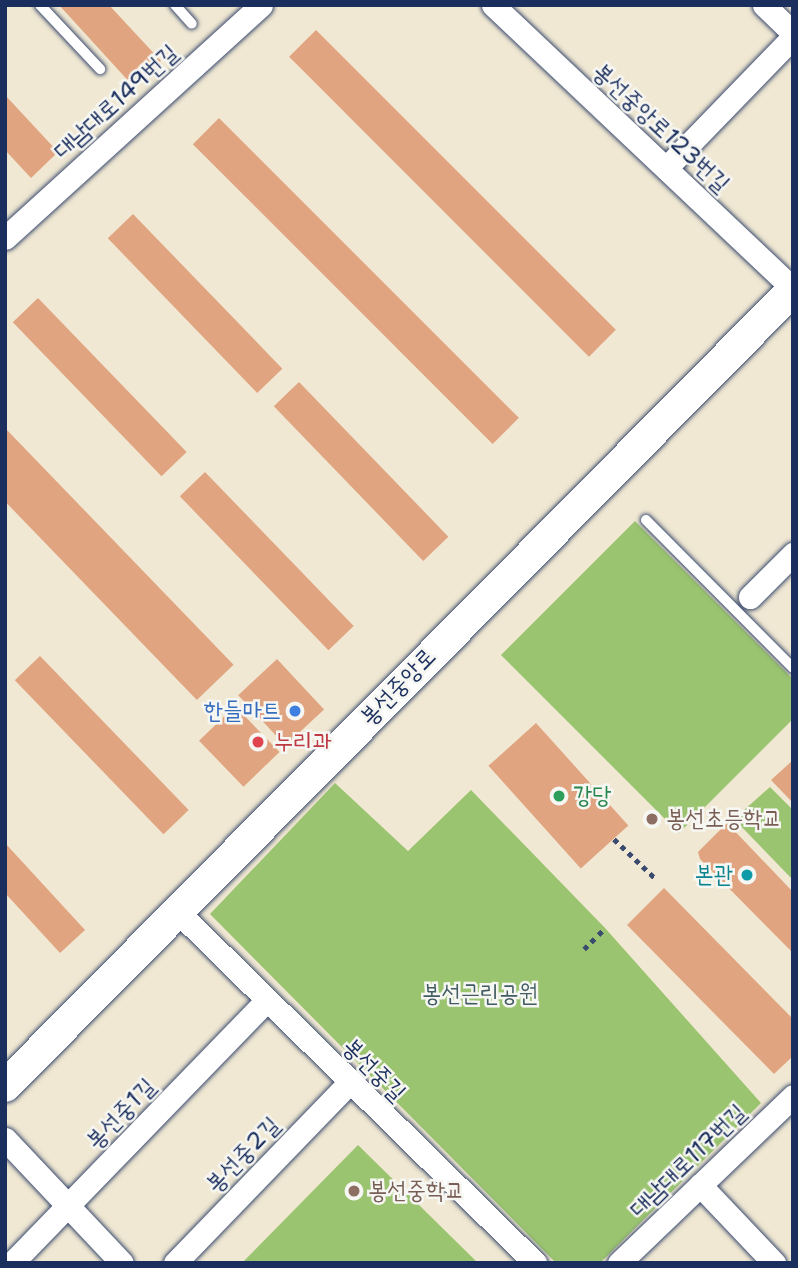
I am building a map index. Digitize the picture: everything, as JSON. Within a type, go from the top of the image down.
[{"type":"street","name":"대남대로149번길","points":[[5,238],[261,5]]},
{"type":"street","name":"봉선중앙로123번길","points":[[493,5],[793,289]]},
{"type":"street","points":[[666,168],[793,35],[764,5]]},
{"type":"street","name":"봉선중앙로","points":[[5,1086],[793,289]]},
{"type":"street","points":[[744,603],[793,554]]},
{"type":"street","name":"봉선중길","points":[[178,912],[535,1263]]},
{"type":"street","name":"봉선중1길","points":[[12,1263],[267,1000]]},
{"type":"street","name":"봉선중2길","points":[[175,1263],[349,1083]]},
{"type":"street","name":"대남대로117번길","points":[[619,1263],[793,1096]]},
{"type":"street","points":[[5,1139],[122,1263]]},
{"type":"street","points":[[700,1185],[774,1263]]},
{"type":"lane","points":[[40,5],[100,69]]},
{"type":"lane","points":[[174,5],[192,24]]},
{"type":"lane","points":[[646,520],[744,603],[793,668]]},
{"type":"path","points":[[614,839],[655,878]]},
{"type":"path","points":[[584,949],[605,928]]},
{"type":"green space","points":[[635,521],[793,679],[793,719],[679,833],[501,655]]},
{"type":"green space","name":"봉선근린공원","points":[[335,783],[408,851],[471,790],[605,928],[761,1103],[600,1263],[556,1263],[210,914]]},
{"type":"green space","points":[[770,787],[793,810],[793,880],[734,819]]},
{"type":"green space","name":"봉선중학교","points":[[358,1145],[478,1263],[242,1263]]},
{"type":"building","points":[[59,5],[109,5],[161,61],[133,86]]},
{"type":"building","points":[[316,30],[616,330],[589,357],[289,57]]},
{"type":"building","points":[[5,95],[58,152],[31,178],[5,150]]},
{"type":"building","points":[[219,118],[519,418],[493,444],[193,144]]},
{"type":"building","points":[[133,214],[282,369],[257,393],[108,238]]},
{"type":"building","points":[[38,298],[187,452],[161,476],[13,322]]},
{"type":"building","points":[[299,382],[448,537],[423,561],[274,406]]},
{"type":"building","points":[[5,428],[234,665],[197,700],[5,501]]},
{"type":"building","points":[[205,472],[354,626],[328,650],[180,496]]},
{"type":"building","points":[[40,656],[189,810],[163,834],[15,680]]},
{"type":"building","points":[[277,659],[324,709],[285,746],[238,695]]},
{"type":"building","points":[[235,706],[279,752],[243,787],[199,741]]},
{"type":"building","name":"강당","points":[[536,723],[628,826],[581,868],[488,766]]},
{"type":"building","points":[[793,760],[793,803],[771,780]]},
{"type":"building","name":"본관","points":[[727,823],[793,892],[793,953],[700,859],[698,852]]},
{"type":"building","points":[[5,843],[85,930],[60,953],[5,893]]},
{"type":"building","points":[[664,888],[793,1019],[793,1056],[774,1074],[627,925]]},
{"type":"place","name":"한들마트","points":[[295,711]]},
{"type":"place","name":"누리과","points":[[258,742]]},
{"type":"place","name":"강당","points":[[559,796]]},
{"type":"place","name":"봉선초등학교","points":[[652,819]]},
{"type":"place","name":"본관","points":[[747,875]]},
{"type":"place","name":"봉선중학교","points":[[354,1191]]}]
